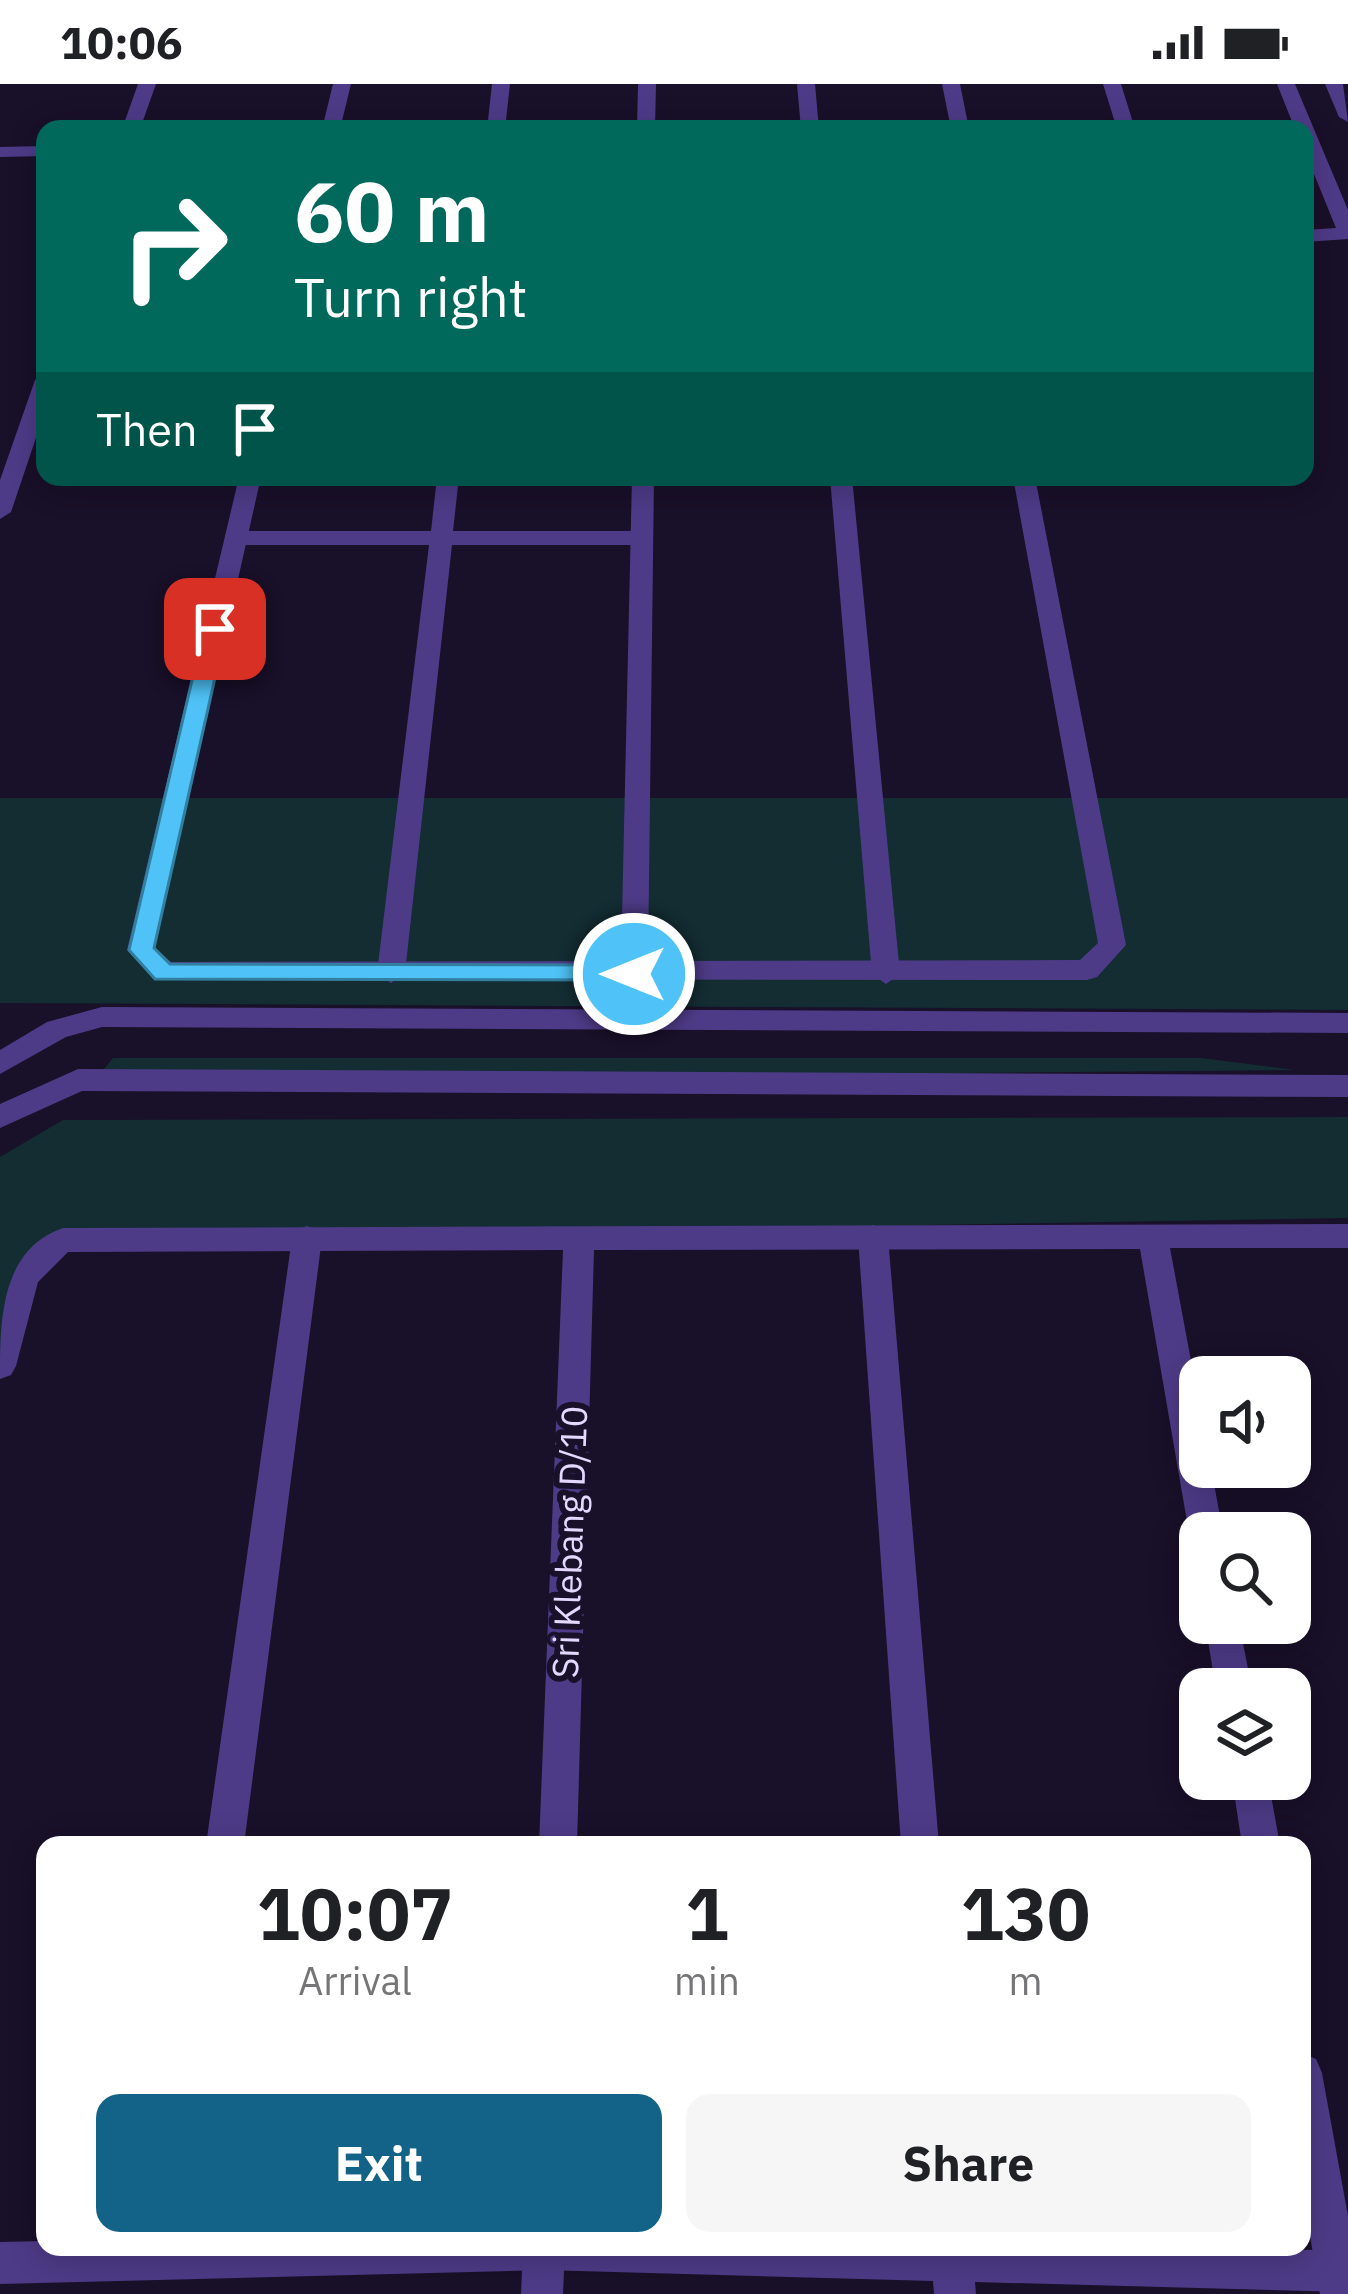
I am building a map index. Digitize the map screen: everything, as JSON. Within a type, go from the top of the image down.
[{"type":"street","points":[[134,120],[147,84]]},
{"type":"street","points":[[333,120],[342,84]]},
{"type":"street","points":[[497,120],[501,84]]},
{"type":"street","points":[[646,84],[646,120]]},
{"type":"street","points":[[806,84],[809,120]]},
{"type":"street","points":[[951,84],[958,120]]},
{"type":"street","points":[[1112,84],[1123,120]]},
{"type":"street","points":[[1286,84],[1301,120]]},
{"type":"street","points":[[1334,84],[1348,117]]},
{"type":"street","points":[[0,152],[36,151]]},
{"type":"street","points":[[1314,152],[1346,228],[1342,235],[1314,236]]},
{"type":"street","points":[[0,512],[36,406]]},
{"type":"street","points":[[248,486],[141,950],[164,972],[1087,970],[1112,945],[1026,486]]},
{"type":"street","points":[[391,974],[447,486]]},
{"type":"street","points":[[634,974],[643,486]]},
{"type":"street","points":[[842,486],[886,974]]},
{"type":"street","points":[[236,538],[642,538]]},
{"type":"street","points":[[0,1064],[57,1029],[102,1017],[1348,1023]]},
{"type":"street","points":[[0,1118],[77,1081],[1348,1086]]},
{"type":"street","points":[[0,1366],[22,1280],[36,1256],[63,1240],[1348,1236]]},
{"type":"street","points":[[873,1237],[919,1836]]},
{"type":"street","points":[[1153,1237],[1202,1512]]},
{"type":"street","points":[[226,1836],[307,1238]]},
{"type":"street","name":"Sri Klebang D/10","points":[[558,1836],[579,1238]]},
{"type":"street","points":[[1254,1800],[1260,1836]]},
{"type":"street","points":[[726,2256],[1342,2279],[1311,2119]]},
{"type":"street","points":[[0,2263],[168,2268],[394,2256]]},
{"type":"street","points":[[542,2294],[544,2256]]},
{"type":"green space","points":[[0,798],[1348,798],[1348,1010],[0,1003]]},
{"type":"green space","points":[[113,1058],[1201,1058],[1295,1070],[94,1081]]},
{"type":"green space","points":[[1348,1117],[1348,1218],[40,1240],[21,1280],[0,1366],[0,1157],[63,1120]]},
{"type":"route","points":[[215,629],[141,950],[164,972],[634,974]]}]
